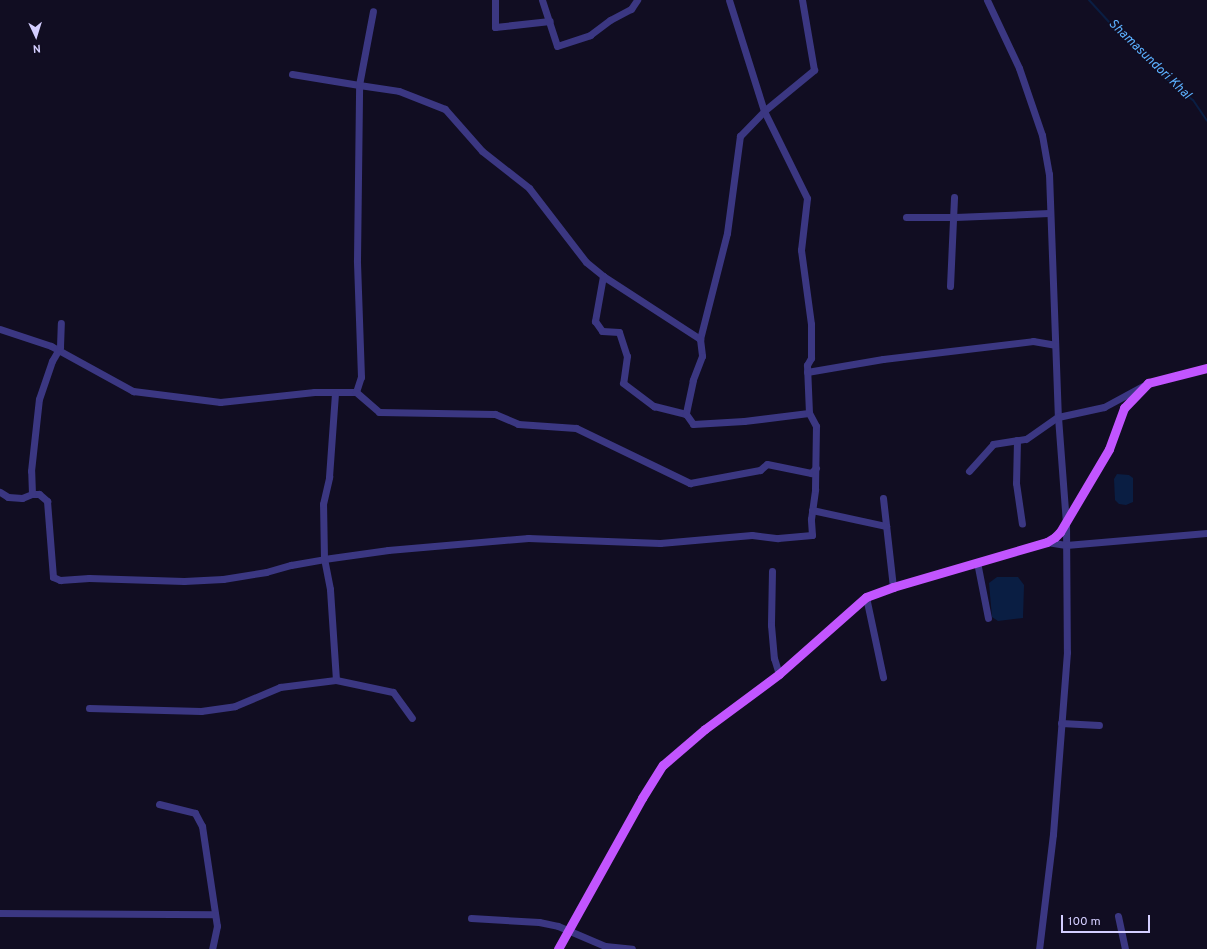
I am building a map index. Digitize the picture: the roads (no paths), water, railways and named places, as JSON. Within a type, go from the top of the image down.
[{"type":"main road","points":[[558,949],[642,798],[664,765],[705,729],[779,674],[866,597],[894,587],[1047,542],[1060,532],[1066,523],[1109,449],[1124,408],[1148,383],[1207,368]]},
{"type":"street","points":[[495,0],[495,27],[550,21]]},
{"type":"street","points":[[542,0],[557,46],[590,35],[610,20],[631,9],[637,0]]},
{"type":"street","points":[[0,492],[8,497],[22,498],[32,494],[39,494],[47,501],[53,577],[60,580],[89,578],[184,581],[222,579],[266,572],[324,559],[388,550],[528,538],[660,543],[752,535],[778,538],[812,535],[812,510],[816,468],[816,426],[809,413],[807,365],[812,358],[811,324],[801,250],[806,198],[764,111],[729,0]]},
{"type":"street","points":[[686,414],[693,380],[702,356],[700,339],[726,233],[740,136],[764,111],[814,70],[802,0]]},
{"type":"street","points":[[987,0],[1019,68],[1042,134],[1049,174],[1049,213],[1058,417],[1066,523],[1067,652],[1053,834],[1039,949]]},
{"type":"street","points":[[356,392],[360,377],[357,260],[359,85],[373,11]]},
{"type":"street","points":[[292,74],[398,91],[444,109],[482,151],[529,188],[586,262],[603,276],[700,339]]},
{"type":"street","points":[[950,286],[955,218],[954,197]]},
{"type":"street","points":[[906,218],[955,218],[1049,213]]},
{"type":"street","points":[[603,276],[595,321],[602,331],[619,332],[627,356],[623,383],[654,406],[686,414],[693,424],[744,421],[809,413]]},
{"type":"street","points":[[32,494],[31,471],[39,399],[58,349],[60,348],[61,323]]},
{"type":"street","points":[[0,329],[58,349],[133,391],[220,402],[314,392],[356,392],[379,412],[495,414],[518,424],[576,428],[690,483],[760,470],[767,464],[811,473],[816,468]]},
{"type":"street","points":[[807,372],[883,359],[1033,341],[1055,345]]},
{"type":"street","points":[[969,471],[993,444],[1026,439],[1058,417],[1104,407],[1148,383]]},
{"type":"street","points":[[335,393],[329,477],[323,504],[324,559],[330,589],[336,680]]},
{"type":"street","points":[[1017,440],[1016,482],[1022,524]]},
{"type":"street","points":[[883,498],[894,587]]},
{"type":"street","points":[[812,510],[886,526]]},
{"type":"street","points":[[1047,542],[1066,545],[1207,533]]},
{"type":"street","points":[[977,562],[988,618]]},
{"type":"street","points":[[772,571],[771,625],[774,658],[779,674]]},
{"type":"street","points":[[866,597],[883,677]]},
{"type":"street","points":[[89,708],[201,711],[235,706],[280,687],[336,680],[393,692],[412,718]]},
{"type":"street","points":[[1061,723],[1099,725]]},
{"type":"street","points":[[159,804],[195,813],[202,826],[217,926],[212,949]]},
{"type":"street","points":[[0,913],[215,914]]},
{"type":"street","points":[[1118,916],[1125,949]]},
{"type":"street","points":[[471,918],[539,922],[569,930],[605,946],[632,949]]},
{"type":"water","points":[[1117,474],[1129,475],[1133,478],[1133,502],[1126,505],[1119,504],[1115,500],[1114,479]]},
{"type":"water","points":[[997,577],[1018,577],[1024,585],[1023,618],[998,621],[992,617],[989,583]]},
{"type":"waterway","name":"Shamasundori Khal","points":[[1089,0],[1121,35],[1168,80],[1193,100],[1207,121]]}]
